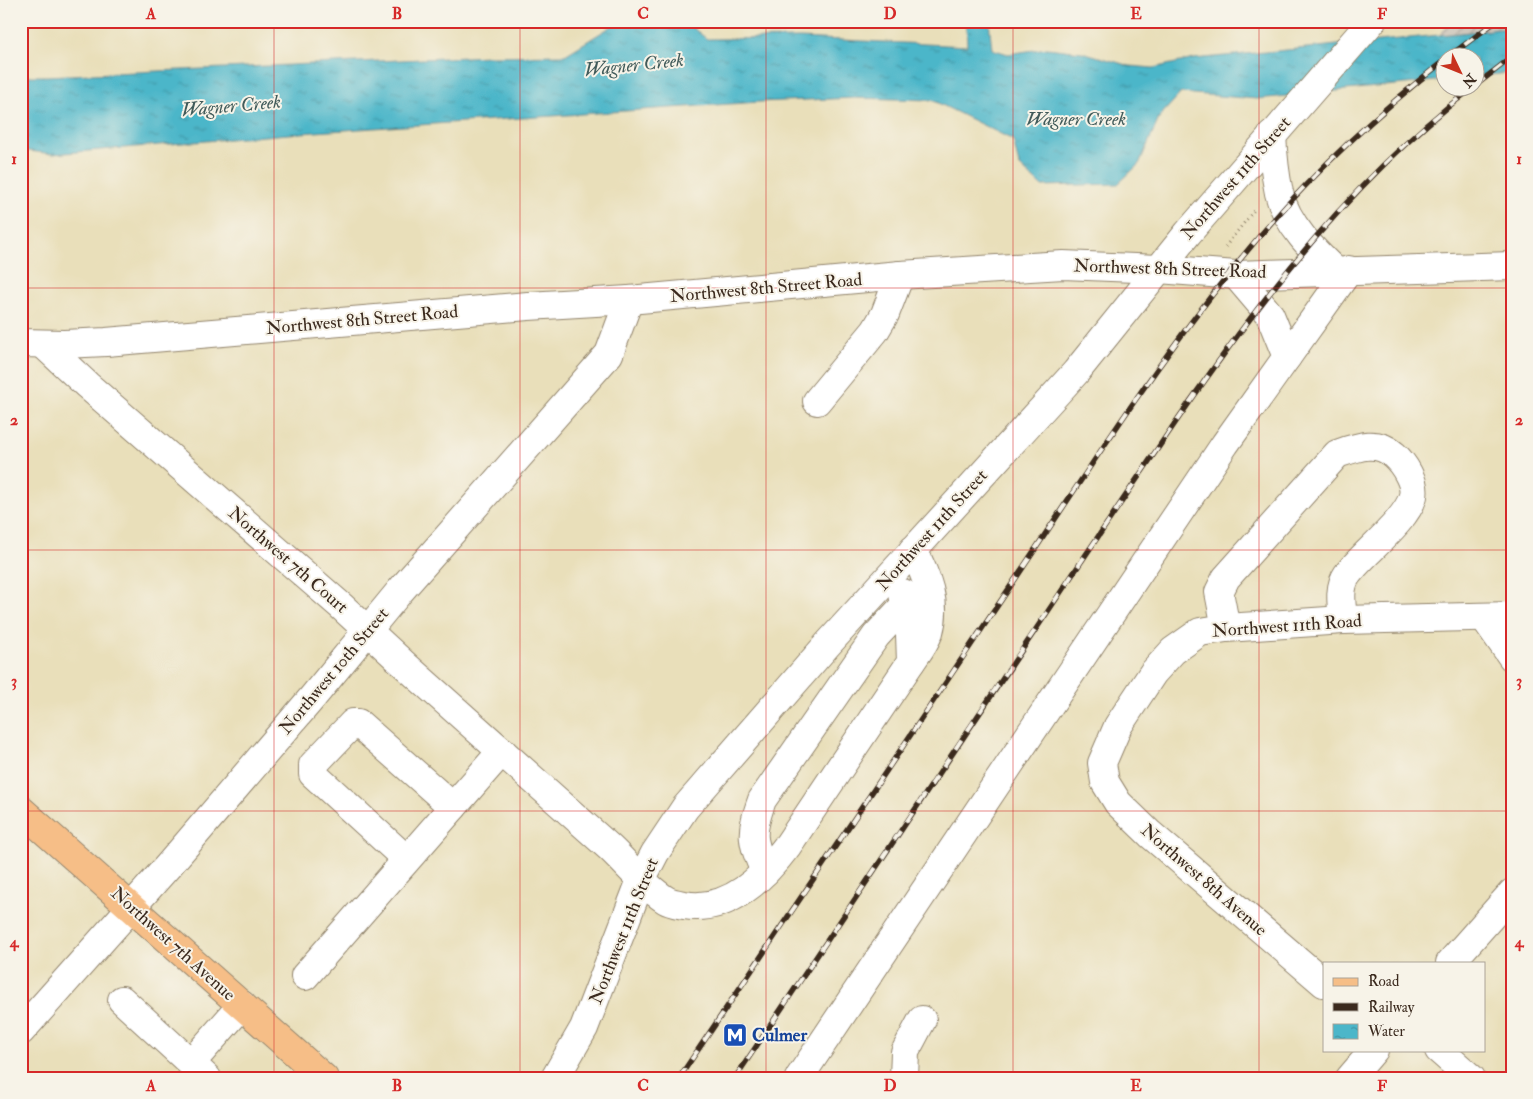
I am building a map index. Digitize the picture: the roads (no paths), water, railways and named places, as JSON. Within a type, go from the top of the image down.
[{"type":"main road","name":"Northwest 7th Avenue","points":[[21,810],[324,1078]]},
{"type":"street","name":"Northwest 11th Street","points":[[555,1078],[584,1028],[642,880],[655,853],[690,803],[905,558],[1076,372],[1188,232],[1368,26]]},
{"type":"street","points":[[799,1078],[1220,452],[1287,357],[1342,271],[1305,240],[1288,215],[1280,195],[1275,172],[1272,136]]},
{"type":"street","name":"Northwest 8th Street Road","points":[[29,347],[528,306],[629,300],[900,275],[1063,265],[1159,269],[1236,275],[1512,266]]},
{"type":"street","points":[[817,401],[875,331],[885,314],[900,275]]},
{"type":"street","points":[[1236,275],[1270,315],[1287,357]]},
{"type":"street","name":"Northwest 10th Street","points":[[21,1031],[132,907],[287,727],[400,591],[609,354],[629,300]]},
{"type":"street","name":"Northwest 7th Court","points":[[29,347],[87,385],[368,631],[667,901],[692,906],[708,905],[730,898],[755,882],[766,872],[788,845],[912,662],[929,632],[932,601],[929,588],[905,558]]},
{"type":"street","points":[[1226,628],[1220,592],[1226,578],[1338,454],[1359,446],[1374,445],[1388,450],[1401,462],[1410,477],[1414,495],[1404,514],[1346,576],[1342,590],[1343,620]]},
{"type":"street","points":[[905,558],[905,605],[912,662]]},
{"type":"street","points":[[766,872],[754,845],[753,831],[755,818],[762,800],[876,636],[905,605]]},
{"type":"street","name":"Northwest 11th Road","points":[[1102,763],[1118,726],[1153,673],[1173,652],[1200,632],[1226,628],[1343,620],[1512,616]]},
{"type":"street","points":[[1484,617],[1512,657]]},
{"type":"street","points":[[406,859],[313,774],[313,765],[353,722],[358,723],[453,807]]},
{"type":"street","points":[[305,976],[502,751]]},
{"type":"street","name":"Northwest 8th Avenue","points":[[1102,763],[1105,782],[1118,803],[1150,834],[1323,983]]},
{"type":"street","points":[[1451,962],[1512,893]]},
{"type":"street","points":[[122,1000],[199,1070],[242,1005]]},
{"type":"street","points":[[904,1078],[905,1052],[922,1020]]},
{"type":"street","points":[[1350,1078],[1372,1052]]},
{"type":"street","points":[[1441,1052],[1471,1078]]},
{"type":"water","name":"Wagner Creek","points":[[620,21],[677,21],[693,28],[707,39],[800,38],[967,46],[966,21],[989,21],[992,49],[1008,54],[1047,48],[1082,52],[1130,66],[1153,68],[1194,59],[1512,28],[1512,73],[1486,75],[1486,48],[1436,48],[1436,81],[1257,99],[1181,93],[1160,116],[1139,164],[1118,184],[1041,186],[1019,165],[1013,140],[932,100],[854,98],[759,102],[300,133],[53,154],[21,150],[21,76],[489,56],[565,55]]},
{"type":"railway","points":[[1460,48],[1496,21]]},
{"type":"railway","points":[[1486,77],[1512,57]]},
{"type":"railway","points":[[679,1078],[1167,355],[1248,250],[1300,191],[1385,109],[1436,67]]},
{"type":"railway","points":[[735,1078],[1171,429],[1260,306],[1308,246],[1359,190],[1413,137],[1460,98]]},
{"type":"place","name":"Culmer","points":[[735,1035]]}]
